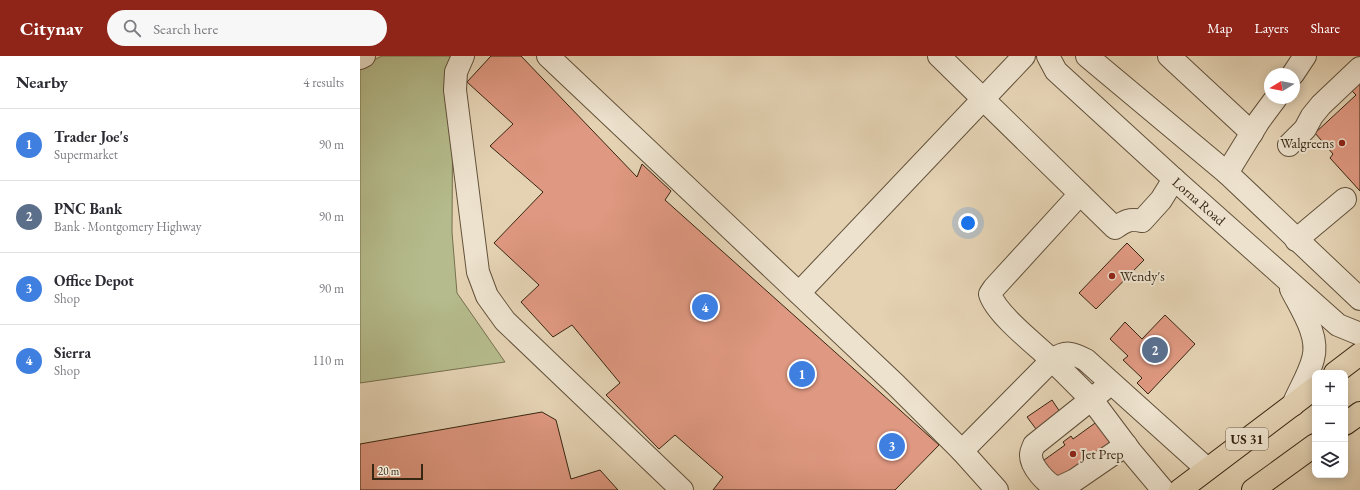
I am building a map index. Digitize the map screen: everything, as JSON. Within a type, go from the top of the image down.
[{"type":"main road","points":[[1339,370],[1360,354]]},
{"type":"main road","name":"US 31","points":[[1180,490],[1312,390]]},
{"type":"main road","points":[[1348,422],[1360,413]]},
{"type":"main road","points":[[1253,490],[1312,448]]},
{"type":"street","points":[[360,58],[364,56]]},
{"type":"street","points":[[463,56],[456,72],[455,90],[478,272],[487,296],[505,321],[682,490]]},
{"type":"street","points":[[548,56],[896,385],[962,451],[989,487]]},
{"type":"street","points":[[939,56],[1115,228],[1126,220],[1133,219],[1142,221],[1161,200],[1174,179]]},
{"type":"street","points":[[799,293],[1024,56]]},
{"type":"street","name":"Lorna Road","points":[[1048,56],[1056,71],[1285,278],[1338,325],[1360,334]]},
{"type":"street","points":[[1087,56],[1227,173],[1360,299]]},
{"type":"street","points":[[1169,56],[1252,133]]},
{"type":"street","points":[[1297,68],[1305,56]]},
{"type":"street","points":[[1289,145],[1305,130],[1312,116],[1320,105],[1360,68]]},
{"type":"street","points":[[1227,173],[1272,104]]},
{"type":"street","points":[[1080,194],[990,294],[992,301],[1013,324],[1092,400],[1126,445],[1164,490]]},
{"type":"street","points":[[1296,240],[1345,199]]},
{"type":"street","points":[[1285,278],[1309,326],[1314,342],[1314,358],[1293,405]]},
{"type":"street","points":[[962,451],[1052,360],[1060,354],[1068,352],[1086,360],[1207,469]]},
{"type":"street","points":[[1112,382],[1092,400],[1043,436],[1034,445],[1031,453],[1032,461],[1046,481],[1052,486],[1058,488],[1078,485],[1126,445]]},
{"type":"green space","points":[[382,56],[453,56],[452,232],[457,293],[505,362],[360,383],[360,67]]},
{"type":"building","points":[[491,56],[521,56],[637,177],[642,164],[671,191],[665,200],[939,445],[895,490],[713,490],[723,477],[675,435],[659,449],[606,395],[620,383],[572,325],[553,337],[521,302],[539,285],[494,243],[543,192],[490,146],[513,124],[467,82]]},
{"type":"building","name":"Walgreens","points":[[1360,82],[1360,191],[1330,158],[1333,154],[1315,133],[1356,95],[1351,90]]},
{"type":"building","name":"Wendy's","points":[[1127,243],[1144,260],[1096,309],[1079,293]]},
{"type":"building","points":[[1165,315],[1195,344],[1148,394],[1137,383],[1142,378],[1123,360],[1128,356],[1110,339],[1125,322],[1142,339]]},
{"type":"building","points":[[1052,400],[1060,412],[1036,429],[1027,417]]},
{"type":"building","points":[[542,412],[556,420],[571,479],[600,470],[618,490],[360,490],[360,444]]},
{"type":"building","name":"Jet Prep","points":[[1098,421],[1112,441],[1054,482],[1040,463],[1065,445],[1063,442],[1071,436],[1073,439]]},
{"type":"place","name":"Walgreens","points":[[1342,143]]},
{"type":"place","name":"Wendy's","points":[[1112,276]]},
{"type":"place","name":"Sierra","points":[[705,307]]},
{"type":"place","name":"PNC Bank","points":[[1155,350]]},
{"type":"place","name":"Trader Joe's","points":[[802,374]]},
{"type":"place","name":"Office Depot","points":[[892,446]]},
{"type":"place","name":"Jet Prep","points":[[1073,454]]}]
